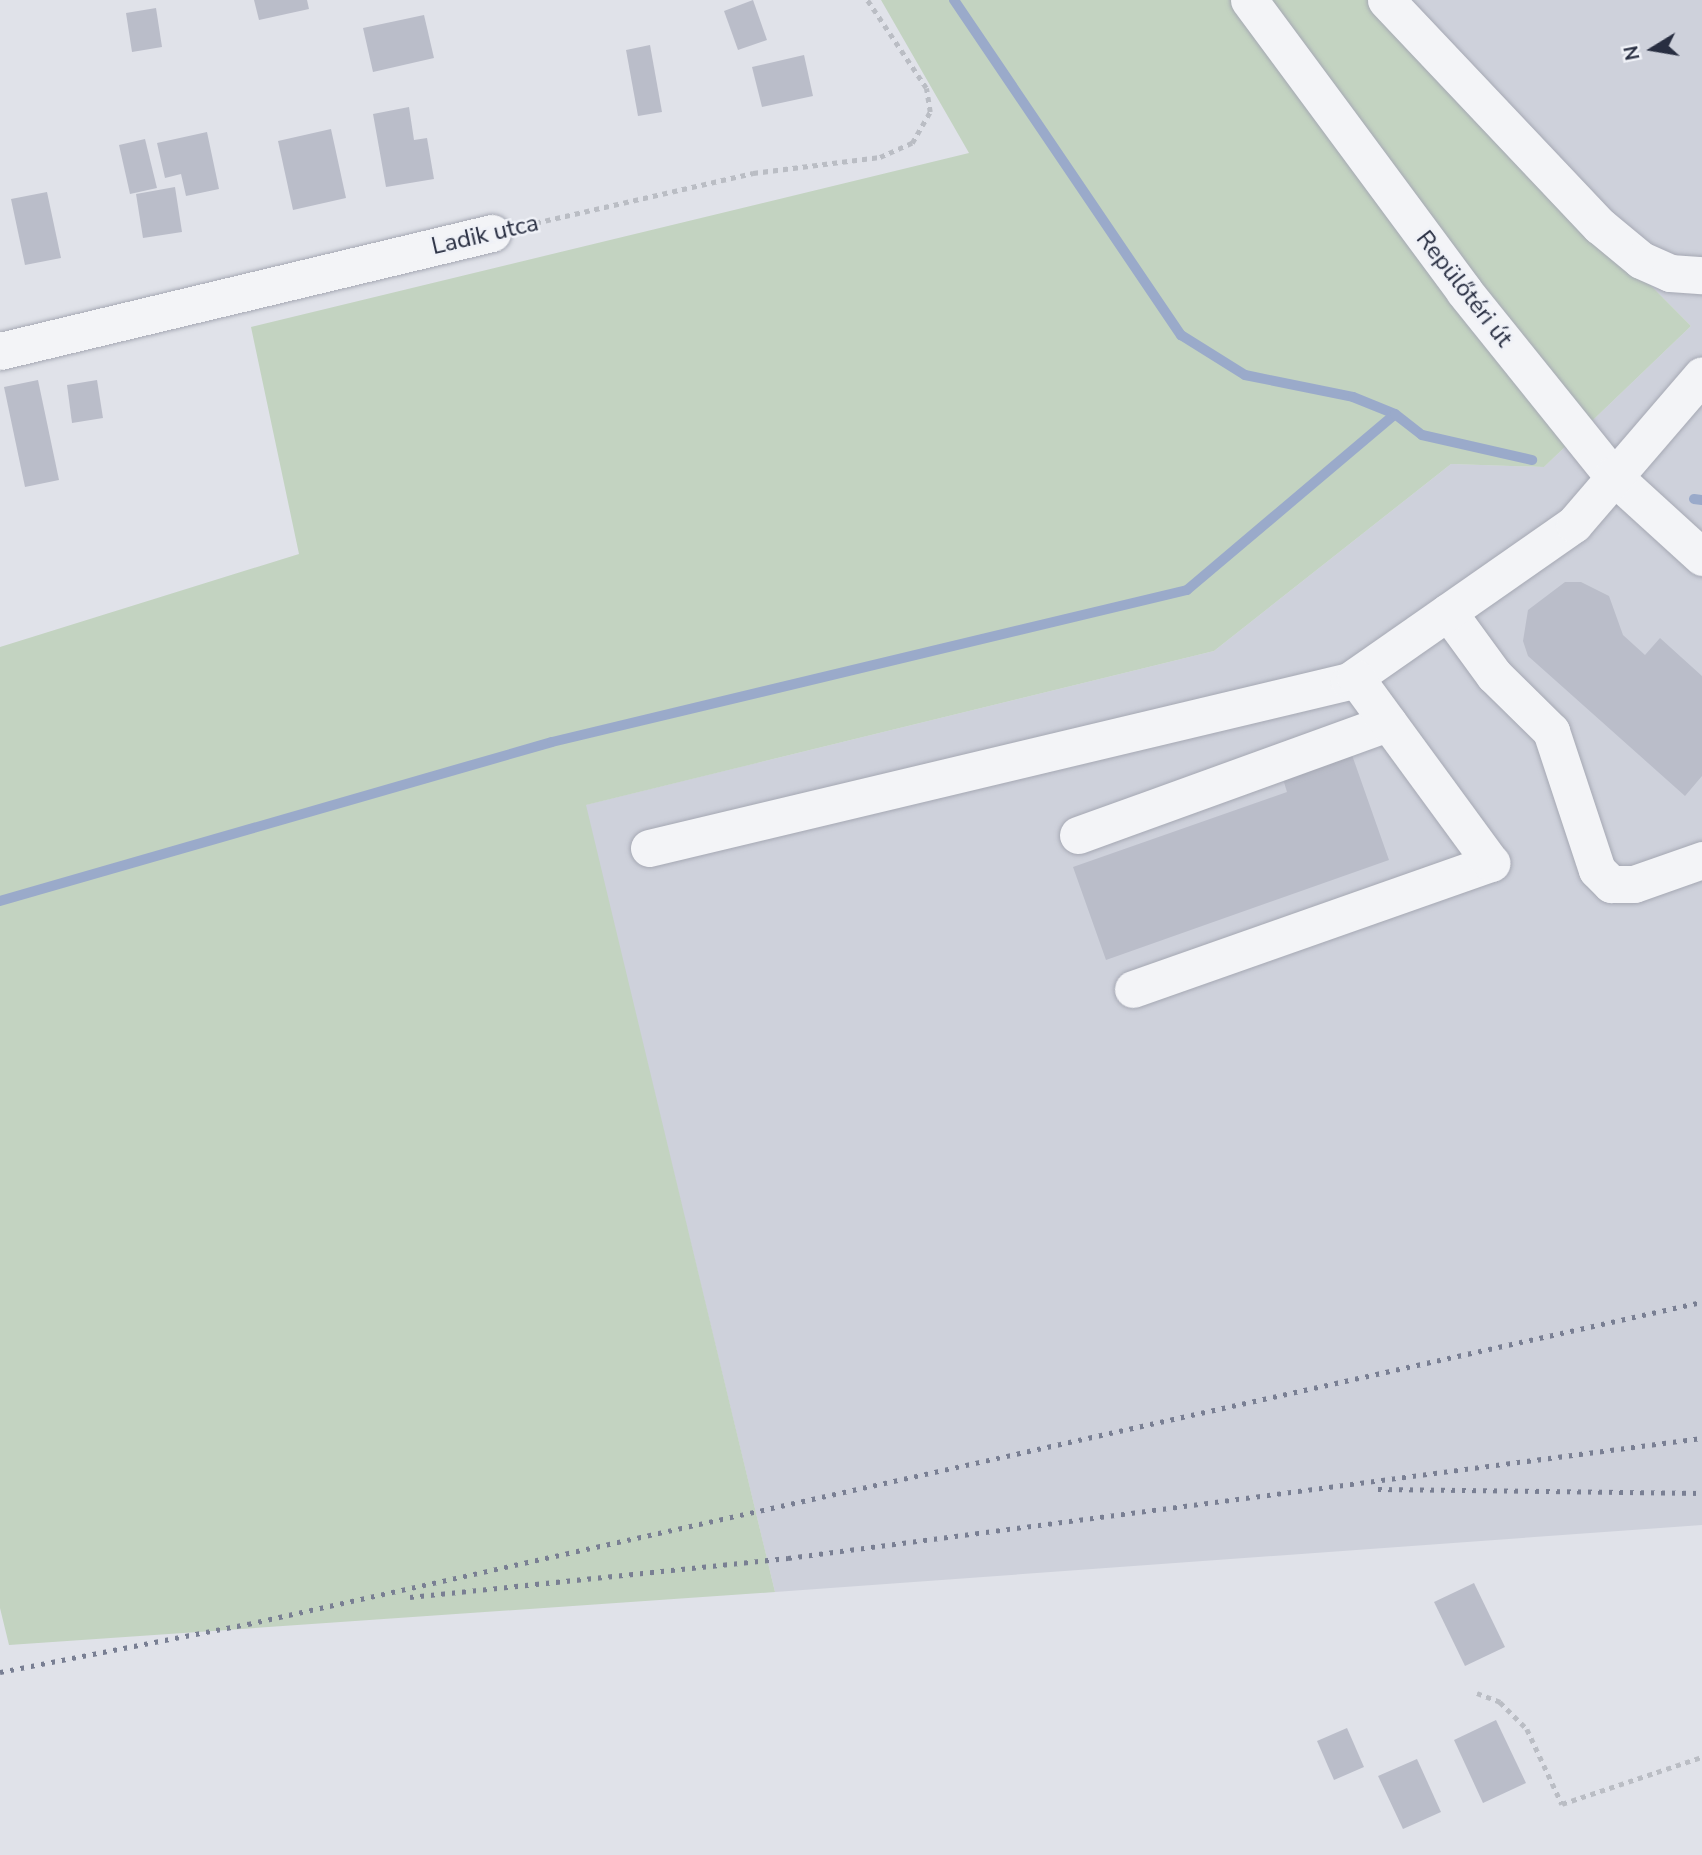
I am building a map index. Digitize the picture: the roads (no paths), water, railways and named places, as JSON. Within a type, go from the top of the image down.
[{"type":"street","name":"Repülőtéri út","points":[[1249,0],[1464,291],[1612,475],[1702,557]]},
{"type":"street","points":[[1385,0],[1600,226],[1641,260],[1670,273],[1702,275]]},
{"type":"street","name":"Ladik utca","points":[[0,351],[492,233]]},
{"type":"street","points":[[649,848],[1355,677],[1574,524],[1612,475],[1702,376]]},
{"type":"street","points":[[1448,612],[1494,675],[1551,731],[1597,870],[1611,884],[1634,884],[1702,860]]},
{"type":"street","points":[[1133,989],[1490,863],[1355,677]]},
{"type":"street","points":[[1078,835],[1388,723]]},
{"type":"waterway","points":[[954,0],[1181,335],[1245,375],[1353,397],[1395,414]]},
{"type":"waterway","points":[[0,901],[552,742],[1187,590],[1395,414],[1422,435],[1532,460]]},
{"type":"waterway","points":[[1694,499],[1702,500]]},
{"type":"railway","points":[[0,1672],[248,1624],[1702,1302]]},
{"type":"railway","points":[[410,1597],[788,1558],[1702,1438]]},
{"type":"railway","points":[[1378,1489],[1702,1493]]}]
